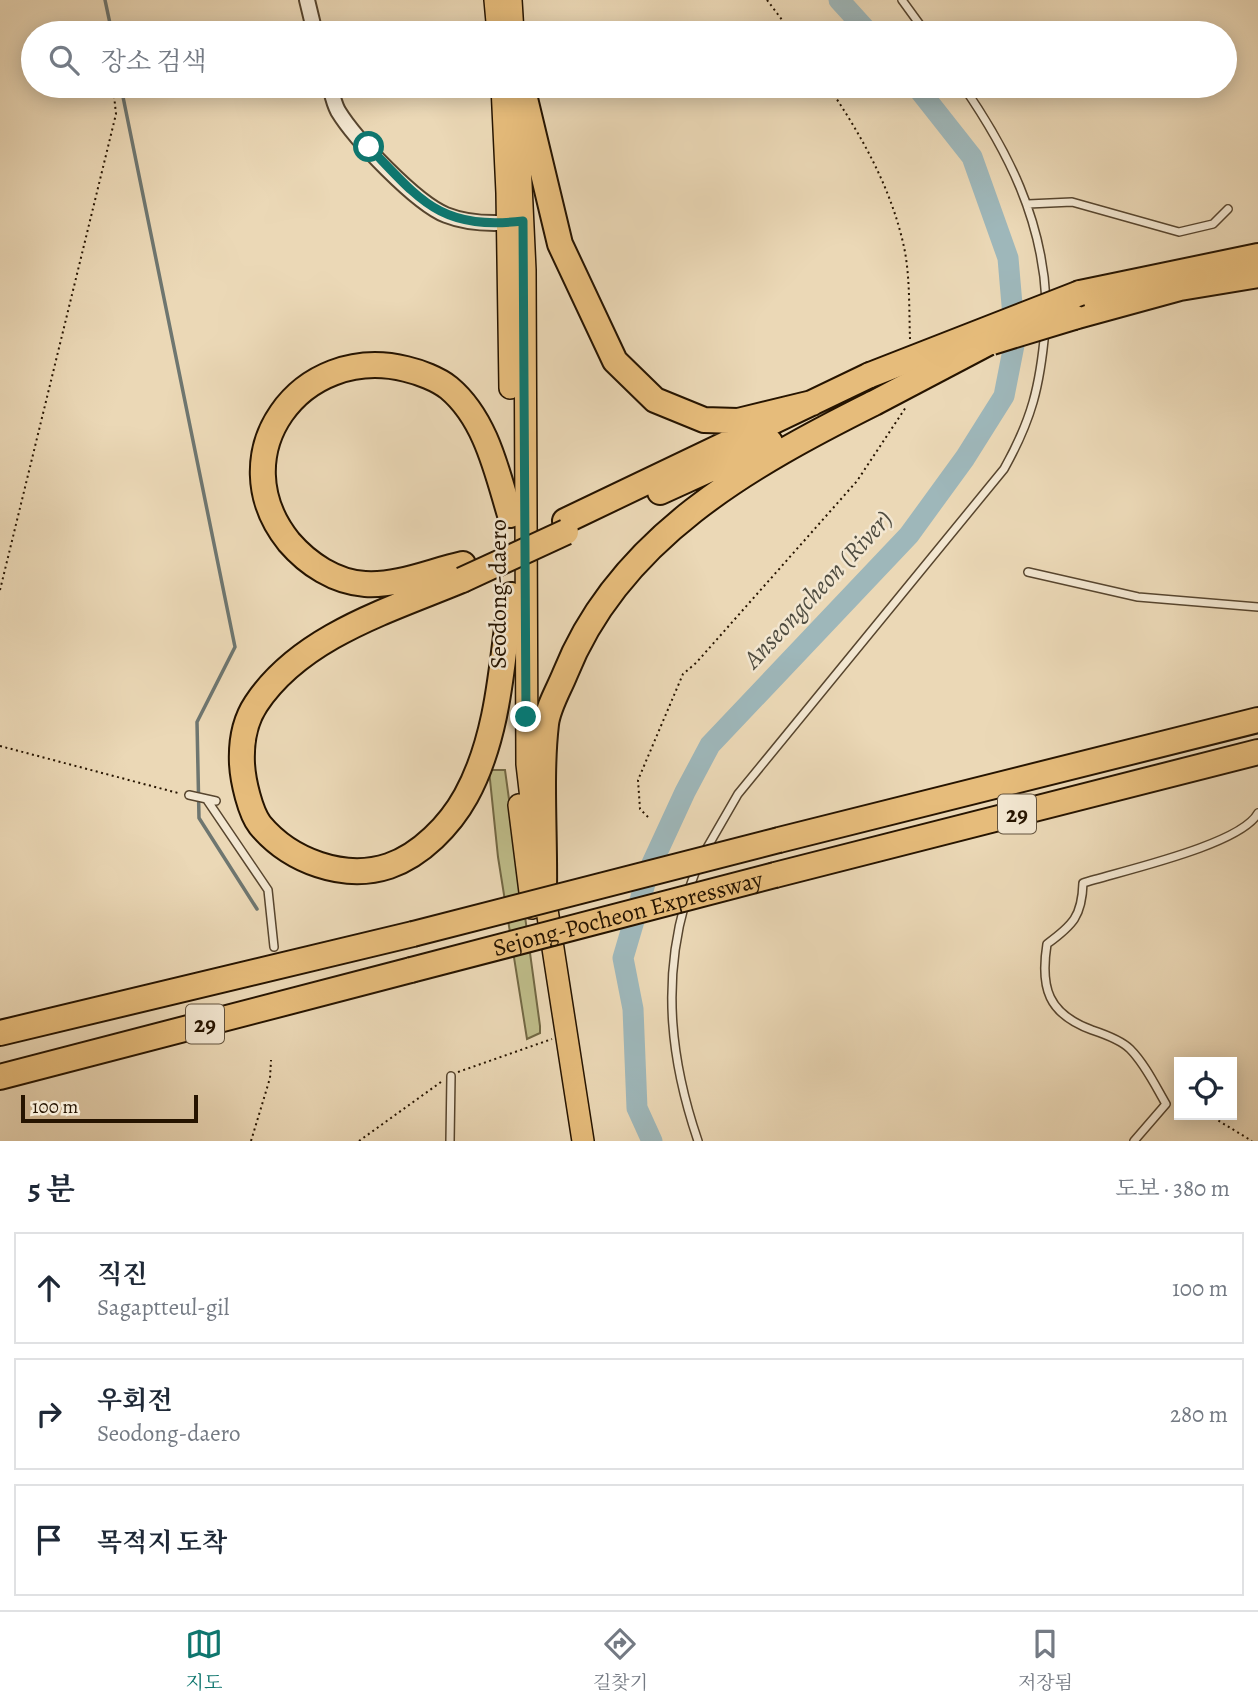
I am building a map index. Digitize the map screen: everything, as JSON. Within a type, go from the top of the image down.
[{"type":"highway","points":[[525,98],[560,244],[615,361],[655,400],[704,420],[738,421],[872,391]]},
{"type":"highway","points":[[511,595],[495,718],[466,796],[433,840],[389,866],[359,870],[322,868],[290,851],[259,824],[243,776],[241,740],[255,705],[283,671],[339,632],[462,572],[565,527],[706,472],[1080,293],[1258,256]]},
{"type":"highway","points":[[544,889],[546,722],[571,658],[593,613],[628,572],[693,508],[872,391],[988,343],[1180,288],[1258,275]]},
{"type":"highway","points":[[462,572],[394,583],[364,584],[332,576],[303,559],[276,526],[266,495],[264,459],[271,432],[289,402],[319,377],[352,366],[386,364],[416,372],[449,388],[490,446],[510,515]]},
{"type":"highway","points":[[565,527],[812,403]]},
{"type":"highway","name":"Sejong-Pocheon Expressway","points":[[0,1033],[413,934],[779,839],[1258,720]]},
{"type":"highway","name":"Sejong-Pocheon Expressway","points":[[0,1077],[1258,752]]},
{"type":"main road","points":[[495,0],[497,21]]},
{"type":"main road","points":[[511,0],[512,21]]},
{"type":"main road","name":"Seodong-daero","points":[[503,98],[515,222],[527,764],[583,1141]]},
{"type":"main road","name":"Seodong-daero","points":[[516,98],[510,515],[515,737],[523,849],[569,1141]]},
{"type":"street","points":[[307,0],[312,21]]},
{"type":"street","points":[[334,98],[351,129],[423,203],[447,216],[486,223],[515,222]]},
{"type":"lane","points":[[902,0],[917,21]]},
{"type":"lane","points":[[698,1141],[677,1062],[670,1000],[675,946],[689,888],[715,831],[738,794],[932,561],[1004,469],[1027,427],[1039,382],[1046,311],[1040,256],[1028,204],[1008,158],[970,98]]},
{"type":"lane","points":[[1028,204],[1072,202],[1179,232],[1213,224],[1228,209]]},
{"type":"lane","points":[[1028,572],[1138,597],[1258,607]]},
{"type":"lane","points":[[190,795],[208,800],[268,890],[274,947]]},
{"type":"lane","points":[[1134,1141],[1166,1104],[1130,1049],[1107,1035],[1071,1022],[1051,1002],[1044,981],[1047,944],[1072,925],[1083,902],[1083,883],[1223,840],[1245,828],[1258,813]]},
{"type":"lane","points":[[450,1141],[452,1076]]},
{"type":"path","points":[[767,0],[783,21]]},
{"type":"path","points":[[0,590],[116,114],[114,98]]},
{"type":"path","points":[[836,98],[858,130],[881,178],[905,253],[910,344]]},
{"type":"path","points":[[648,817],[640,809],[638,780],[683,674],[857,481],[887,439],[894,420],[902,416],[906,404]]},
{"type":"path","points":[[0,746],[190,795]]},
{"type":"path","points":[[251,1141],[270,1078],[271,1060]]},
{"type":"path","points":[[1217,1120],[1252,1141]]},
{"type":"shaded area","points":[[489,770],[505,770],[540,1026],[540,1033],[527,1039],[498,857]]},
{"type":"waterway","points":[[105,0],[109,21]]},
{"type":"waterway","name":"Anseongcheon (River)","points":[[839,0],[858,21]]},
{"type":"waterway","points":[[123,98],[235,647],[197,722],[199,818],[257,909]]},
{"type":"waterway","name":"Anseongcheon (River)","points":[[652,1141],[637,1108],[633,1009],[623,958],[649,870],[685,792],[710,745],[909,535],[965,458],[1004,396],[1015,340],[1008,258],[972,157],[925,98]]},
{"type":"route","points":[[369,147],[423,203],[447,216],[486,223],[523,221],[526,717]]}]
